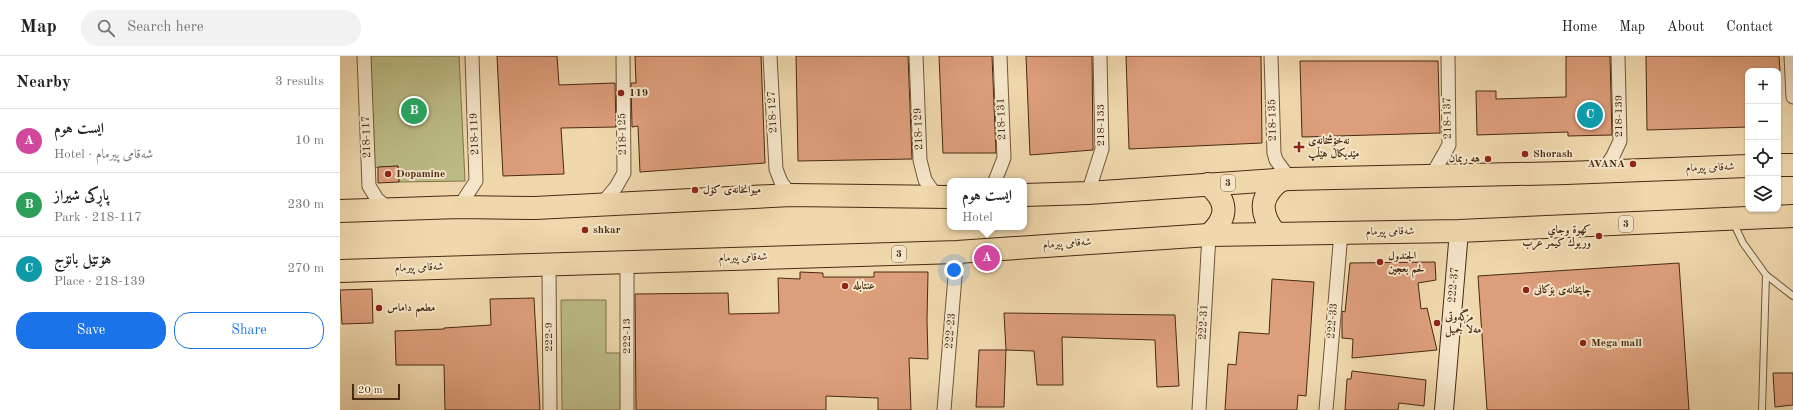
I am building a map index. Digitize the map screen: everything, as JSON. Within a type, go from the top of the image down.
[{"type":"highway","points":[[1781,165],[1793,165]]},
{"type":"highway","name":"شەقامی پیرمام","points":[[1027,195],[1088,193],[1286,179],[1745,166]]},
{"type":"highway","points":[[1275,233],[1267,223],[1263,211],[1265,198],[1272,187],[1286,179]]},
{"type":"highway","points":[[1208,184],[1217,192],[1223,203],[1223,215],[1218,227],[1209,235]]},
{"type":"highway","points":[[340,211],[459,207],[535,208],[791,195],[944,197]]},
{"type":"highway","name":"شەقامی پیرمام","points":[[340,271],[957,252],[1209,235],[1458,231],[1793,216]]},
{"type":"street","name":"218-117","points":[[364,56],[369,186],[377,199],[389,209]]},
{"type":"street","name":"218-119","points":[[459,207],[476,181],[472,56]]},
{"type":"street","name":"218-125","points":[[601,205],[616,187],[624,173],[623,56]]},
{"type":"street","name":"218-127","points":[[770,56],[776,169],[781,182],[791,195]]},
{"type":"street","name":"218-129","points":[[916,56],[920,160],[926,180],[944,197]]},
{"type":"street","name":"218-131","points":[[996,178],[1004,158],[1000,56]]},
{"type":"street","name":"218-133","points":[[1088,193],[1102,149],[1100,56]]},
{"type":"street","name":"218-135","points":[[1271,56],[1274,153],[1286,179]]},
{"type":"street","name":"218-137","points":[[1432,175],[1442,160],[1449,145],[1448,56]]},
{"type":"street","name":"218-139","points":[[1603,171],[1613,156],[1620,141],[1618,56]]},
{"type":"street","points":[[1791,56],[1793,97]]},
{"type":"street","name":"222-37","points":[[1444,410],[1458,231]]},
{"type":"street","name":"222-33","points":[[1326,410],[1341,233]]},
{"type":"street","name":"222-31","points":[[1199,410],[1209,235]]},
{"type":"street","name":"222-23","points":[[944,410],[957,252]]},
{"type":"street","name":"222-13","points":[[627,262],[627,410]]},
{"type":"street","name":"222-9","points":[[549,264],[550,410]]},
{"type":"lane","points":[[1731,219],[1743,243],[1766,275],[1793,296]]},
{"type":"lane","points":[[1762,410],[1766,275]]},
{"type":"green space","points":[[366,56],[459,56],[465,181],[399,182],[398,166],[368,168]]},
{"type":"green space","points":[[561,300],[606,300],[606,353],[620,353],[621,410],[562,410]]},
{"type":"building","points":[[497,56],[557,56],[559,85],[615,83],[616,127],[561,128],[564,174],[503,176]]},
{"type":"building","points":[[635,56],[761,56],[765,163],[640,172],[638,126],[632,127],[631,83],[636,83]]},
{"type":"building","points":[[796,56],[908,56],[912,159],[798,161]]},
{"type":"building","points":[[939,56],[992,56],[996,153],[943,153]]},
{"type":"building","points":[[1026,56],[1092,56],[1093,150],[1030,155]]},
{"type":"building","points":[[1126,56],[1261,56],[1262,143],[1129,149]]},
{"type":"building","points":[[1566,56],[1610,56],[1612,135],[1568,136],[1568,132],[1477,135],[1476,91],[1496,91],[1496,99],[1566,97]]},
{"type":"building","points":[[1646,56],[1779,56],[1780,68],[1745,68],[1745,127],[1647,130]]},
{"type":"building","points":[[1300,61],[1438,61],[1440,133],[1302,137]]},
{"type":"building","name":"Dopamine","points":[[398,166],[399,182],[378,183],[378,167]]},
{"type":"building","points":[[1435,262],[1436,280],[1418,283],[1421,309],[1427,308],[1437,350],[1352,358],[1353,339],[1342,338],[1342,311],[1345,312],[1350,263]]},
{"type":"building","name":"Mega mall","points":[[1679,263],[1689,410],[1487,410],[1478,276]]},
{"type":"building","points":[[800,272],[823,273],[823,277],[874,277],[874,272],[928,272],[928,359],[909,358],[911,410],[878,410],[878,398],[826,396],[826,410],[636,410],[635,294],[728,293],[729,314],[779,313],[778,278],[800,279]]},
{"type":"building","points":[[1272,279],[1314,282],[1306,396],[1298,395],[1297,410],[1225,410],[1228,364],[1236,365],[1239,332],[1269,334]]},
{"type":"building","points":[[372,289],[373,323],[342,324],[340,290]]},
{"type":"building","points":[[534,298],[540,410],[445,410],[444,365],[396,365],[395,331],[491,325],[490,299]]},
{"type":"building","points":[[1004,313],[1175,315],[1179,386],[1157,387],[1155,340],[1062,337],[1063,385],[1037,385],[1034,351],[1006,350]]},
{"type":"building","points":[[979,350],[1006,350],[1004,407],[976,407]]},
{"type":"building","points":[[1352,371],[1426,380],[1424,406],[1399,403],[1398,410],[1345,410],[1347,379],[1351,379]]},
{"type":"building","points":[[1773,373],[1793,373],[1793,405],[1775,407]]},
{"type":"place","name":"119","points":[[621,93]]},
{"type":"place","name":"پاڕکی شیراز","points":[[414,111]]},
{"type":"place","name":"هۆتێل بانۆج","points":[[1590,115]]},
{"type":"place","name":"نەخۆشخانەی مێدیکاڵ هێڵپ","points":[[1299,147]]},
{"type":"place","name":"Shorash","points":[[1525,154]]},
{"type":"place","name":"هه ريمان","points":[[1488,159]]},
{"type":"place","name":"AVANA","points":[[1633,164]]},
{"type":"place","name":"Dopamine","points":[[388,174]]},
{"type":"place","name":"میوانخانەی کۆل","points":[[695,190]]},
{"type":"place","name":"shkar","points":[[585,230]]},
{"type":"place","name":"كهوة وجاي وريوك كيمر عرب","points":[[1599,236]]},
{"type":"place","name":"ايست هوم","points":[[987,258]]},
{"type":"place","name":"الجندول لحم بعجين","points":[[1380,262]]},
{"type":"place","name":"عنتابله","points":[[845,286]]},
{"type":"place","name":"چایخانەی بۆکانی","points":[[1526,290]]},
{"type":"place","name":"مطعم داماس","points":[[379,308]]},
{"type":"place","name":"مزگەوتی مەلا جمیل","points":[[1437,323]]},
{"type":"place","name":"Mega mall","points":[[1583,343]]}]
